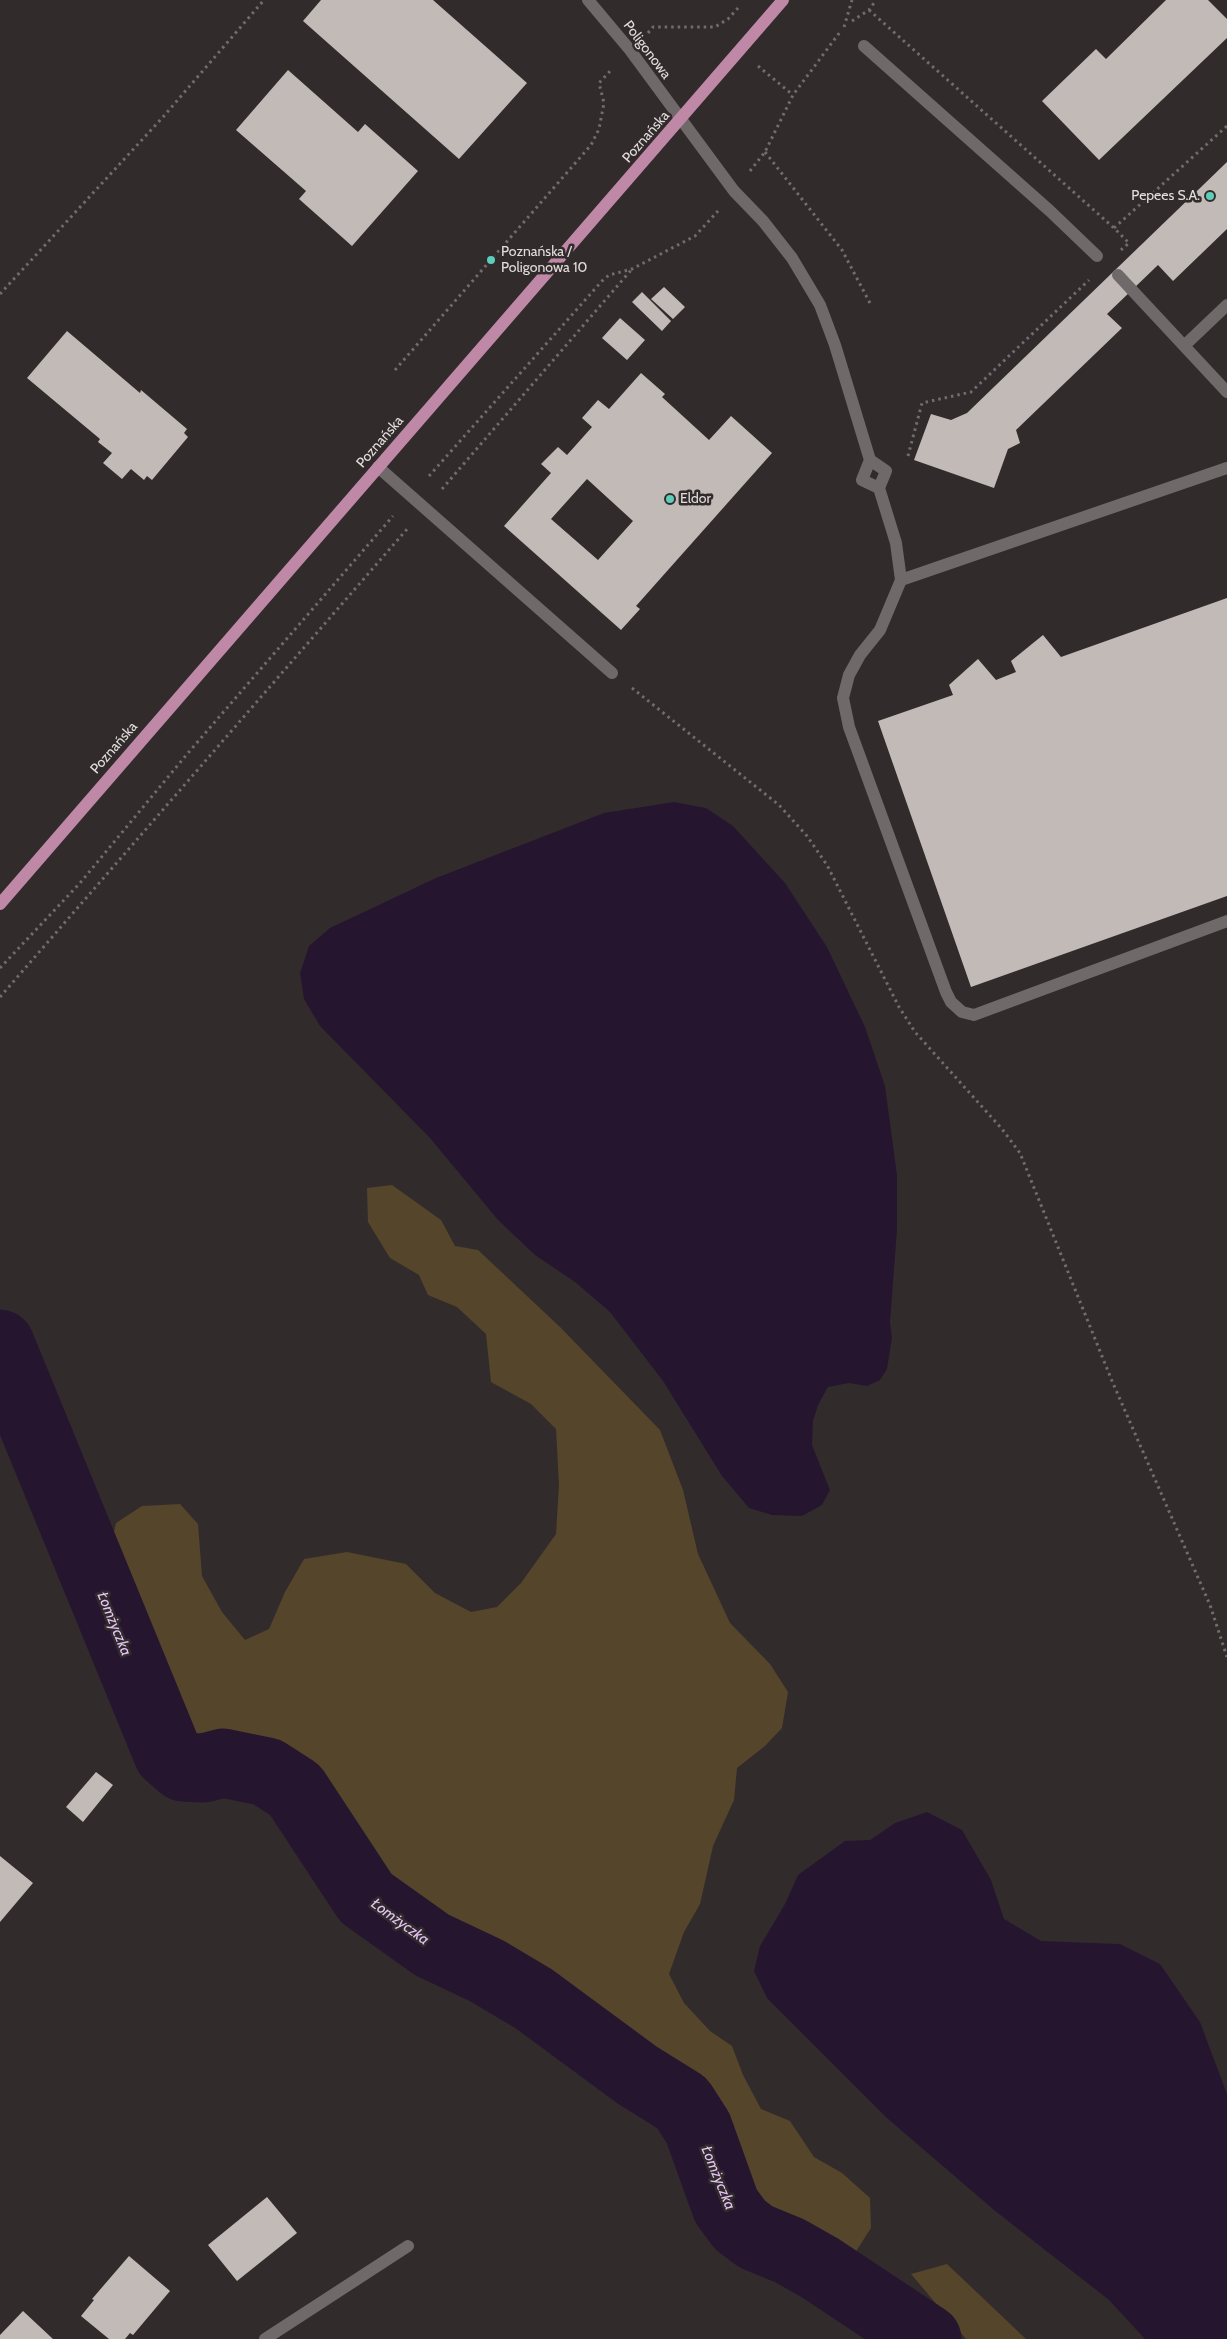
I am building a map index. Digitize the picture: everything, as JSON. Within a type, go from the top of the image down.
[{"type":"main road","name":"Poznańska","points":[[0,904],[783,0]]},
{"type":"street","name":"Poligonowa","points":[[588,0],[630,50],[734,191],[763,221],[792,258],[820,305],[835,345],[870,460]]},
{"type":"street","points":[[864,46],[1050,211],[1097,256]]},
{"type":"street","points":[[1118,275],[1227,392]]},
{"type":"street","points":[[1185,345],[1227,305]]},
{"type":"street","points":[[879,488],[862,480],[870,460],[886,471],[879,488],[896,543],[901,580],[880,630],[860,655],[849,676],[843,698],[849,727],[946,992],[952,1002],[962,1012],[974,1015],[1227,921]]},
{"type":"street","points":[[378,467],[612,673]]},
{"type":"street","points":[[901,580],[1227,468]]},
{"type":"street","points":[[265,2339],[408,2246]]},
{"type":"path","points":[[0,294],[163,118],[264,0]]},
{"type":"path","points":[[395,370],[590,145],[599,129],[604,103],[600,83],[630,50],[654,27],[714,27],[728,20],[745,0]]},
{"type":"path","points":[[844,27],[852,0]]},
{"type":"path","points":[[0,968],[80,883],[188,753],[411,496],[602,281],[609,275],[632,268],[695,236],[765,152],[789,100],[844,27],[869,10],[876,0]]},
{"type":"path","points":[[1114,228],[1227,126]]},
{"type":"path","points":[[765,152],[842,250],[872,305]]},
{"type":"path","points":[[0,997],[632,268]]},
{"type":"path","points":[[906,464],[922,403]]},
{"type":"path","points":[[612,673],[779,805],[807,836],[827,865],[899,1008],[915,1032],[1002,1129],[1020,1153],[1112,1381],[1210,1604],[1227,1656]]},
{"type":"shaded area","points":[[674,802],[706,808],[733,826],[785,883],[827,947],[865,1027],[885,1086],[897,1175],[897,1230],[890,1322],[892,1338],[887,1369],[880,1380],[867,1386],[849,1383],[828,1387],[818,1405],[813,1421],[812,1445],[830,1490],[822,1505],[802,1516],[772,1515],[749,1508],[722,1476],[663,1381],[610,1312],[575,1282],[535,1255],[498,1220],[430,1138],[320,1026],[304,999],[300,973],[309,946],[330,928],[436,878],[604,813]]},
{"type":"shaded area","points":[[392,1185],[441,1220],[455,1246],[478,1250],[560,1327],[660,1430],[683,1490],[698,1554],[730,1623],[770,1664],[788,1692],[782,1728],[765,1746],[737,1768],[734,1800],[713,1846],[700,1904],[684,1932],[669,1974],[684,2003],[710,2031],[732,2046],[743,2075],[761,2109],[790,2121],[814,2157],[842,2173],[870,2198],[871,2228],[855,2253],[821,2253],[748,2209],[718,2155],[695,2100],[627,2043],[536,1986],[438,1935],[378,1890],[327,1812],[293,1770],[259,1758],[218,1753],[189,1753],[177,1747],[165,1727],[106,1569],[116,1523],[142,1506],[180,1504],[198,1524],[202,1576],[222,1612],[245,1640],[269,1629],[285,1592],[304,1559],[347,1552],[406,1564],[435,1593],[471,1612],[497,1607],[521,1583],[556,1534],[559,1485],[556,1429],[531,1404],[491,1382],[486,1334],[457,1307],[428,1295],[419,1275],[390,1258],[368,1222],[367,1188]]},
{"type":"shaded area","points":[[927,1812],[962,1830],[991,1880],[1004,1919],[1041,1941],[1120,1944],[1160,1964],[1200,2022],[1227,2094],[1227,2339],[1145,2339],[1109,2300],[994,2210],[887,2118],[767,1998],[754,1971],[760,1946],[785,1904],[798,1875],[845,1841],[870,1840],[895,1823]]},
{"type":"shaded area","points":[[947,2264],[1026,2339],[966,2339],[911,2274]]},
{"type":"building","points":[[321,0],[433,0],[527,83],[459,159],[303,21]]},
{"type":"building","points":[[1166,0],[1208,0],[1227,19],[1227,38],[1099,160],[1042,101],[1096,49],[1106,59]]},
{"type":"building","points":[[288,70],[358,132],[365,124],[418,171],[352,246],[299,199],[306,191],[236,130]]},
{"type":"building","points":[[1227,162],[1227,229],[1173,281],[1158,265],[1107,314],[1122,328],[1016,430],[1020,443],[1008,449],[994,488],[914,460],[931,414],[951,420],[967,413]]},
{"type":"building","points":[[664,287],[685,307],[673,319],[651,299]]},
{"type":"building","points":[[642,292],[671,321],[662,331],[632,302]]},
{"type":"building","points":[[620,318],[645,340],[627,360],[602,338]]},
{"type":"building","points":[[67,331],[140,393],[141,390],[187,429],[184,433],[188,437],[152,480],[147,476],[144,480],[131,469],[122,479],[103,463],[112,453],[98,442],[100,439],[27,378]]},
{"type":"building","name":"Eldor","points":[[641,373],[665,394],[662,397],[709,440],[731,416],[772,453],[636,606],[640,609],[621,630],[504,526],[551,473],[541,464],[558,447],[567,455],[592,427],[582,418],[598,400],[609,409]],"holes":[[[587,479],[633,521],[598,560],[551,519]]]},
{"type":"building","points":[[1227,598],[1227,896],[971,987],[878,721],[953,695],[949,685],[978,659],[996,680],[1016,672],[1011,661],[1043,635],[1061,657]]},
{"type":"building","points":[[96,1772],[113,1785],[83,1822],[66,1807]]},
{"type":"building","points":[[0,1856],[33,1883],[0,1922]]},
{"type":"building","points":[[267,2197],[297,2233],[237,2281],[208,2245]]},
{"type":"building","points":[[129,2256],[170,2291],[133,2335],[130,2333],[125,2339],[109,2339],[81,2316],[94,2300],[92,2299]]},
{"type":"building","points":[[23,2311],[53,2339],[0,2339],[0,2335]]},
{"type":"waterway","name":"Łomżyczka","points":[[0,1344],[168,1754],[183,1767],[204,1768],[223,1763],[267,1772],[295,1790],[366,1898],[432,1945],[487,1971],[534,1999],[637,2075],[682,2103],[698,2128],[726,2206],[740,2225],[756,2237],[790,2251],[820,2268],[927,2339]]},
{"type":"place","name":"Pepees S.A.","points":[[1210,196]]},
{"type":"place","name":"Poznańska / Poligonowa 10","points":[[491,260]]},
{"type":"place","name":"Eldor","points":[[670,499]]}]
